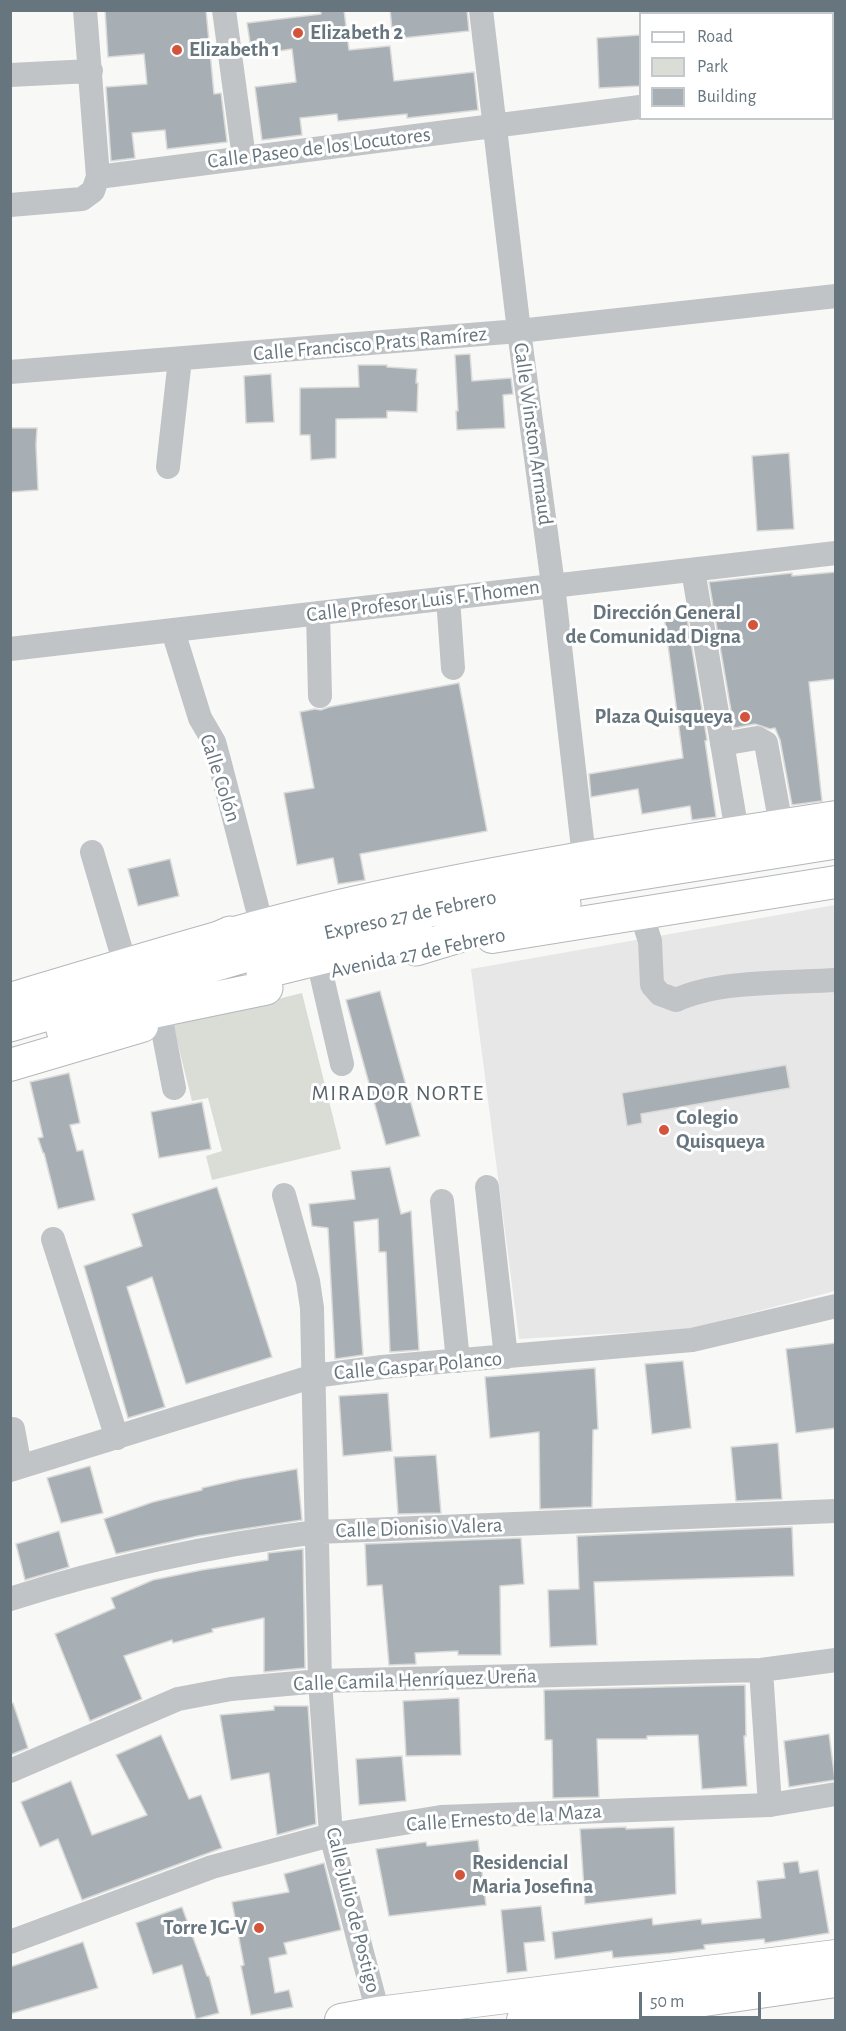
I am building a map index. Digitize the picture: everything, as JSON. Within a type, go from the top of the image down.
[{"type":"highway","points":[[777,848],[836,842]]},
{"type":"highway","points":[[777,848],[836,858]]},
{"type":"highway","name":"Expreso 27 de Febrero","points":[[58,1020],[243,978],[559,895],[777,848]]},
{"type":"highway","points":[[394,894],[559,895]]},
{"type":"highway","points":[[416,949],[559,895]]},
{"type":"highway","points":[[10,1044],[230,933]]},
{"type":"highway","points":[[10,1025],[58,1020],[266,988]]},
{"type":"main road","points":[[10,999],[230,933],[394,894],[584,857],[737,832],[777,848],[836,817]]},
{"type":"main road","name":"Avenida 27 de Febrero","points":[[10,1065],[266,988],[416,949],[836,882]]},
{"type":"main road","points":[[341,2020],[378,2013],[655,2002],[836,1956]]},
{"type":"main road","points":[[523,2020],[836,1981]]},
{"type":"street","points":[[10,205],[82,199],[93,191],[98,177],[85,10]]},
{"type":"street","points":[[224,10],[244,158]]},
{"type":"street","name":"Calle Winston Armaud","points":[[481,10],[519,332],[553,585],[584,857]]},
{"type":"street","points":[[10,75],[91,71]]},
{"type":"street","name":"Calle Paseo de los Locutores","points":[[98,177],[639,107]]},
{"type":"street","name":"Calle Francisco Prats Ramírez","points":[[10,372],[519,332],[836,296]]},
{"type":"street","points":[[168,467],[180,359]]},
{"type":"street","name":"Calle Profesor Luis F. Thomen","points":[[10,649],[836,553]]},
{"type":"street","points":[[693,570],[737,832]]},
{"type":"street","points":[[448,598],[453,668]]},
{"type":"street","points":[[318,613],[320,696]]},
{"type":"street","name":"Calle Colón","points":[[173,631],[200,718],[214,742],[262,926]]},
{"type":"street","points":[[722,744],[757,738],[766,743],[777,848]]},
{"type":"street","points":[[92,852],[125,964]]},
{"type":"street","points":[[641,913],[650,941],[652,985],[660,994],[676,1000],[690,994],[724,987],[836,981]]},
{"type":"street","points":[[321,973],[342,1064]]},
{"type":"street","points":[[161,1020],[174,1088]]},
{"type":"street","points":[[486,1187],[506,1357]]},
{"type":"street","name":"Calle Julio de Postigo","points":[[284,1195],[310,1290],[312,1308],[320,1681],[332,1835],[378,2013]]},
{"type":"street","points":[[442,1202],[458,1361]]},
{"type":"street","points":[[53,1239],[117,1438]]},
{"type":"street","name":"Calle Gaspar Polanco","points":[[15,1468],[314,1376],[382,1367],[692,1340],[836,1306]]},
{"type":"street","points":[[13,1429],[15,1468]]},
{"type":"street","name":"Calle Dionisio Valera","points":[[10,1599],[174,1556],[237,1543],[317,1532],[836,1511]]},
{"type":"street","name":"Calle Camila Henríquez Ureña","points":[[10,1771],[178,1699],[231,1689],[320,1681],[761,1670],[836,1660]]},
{"type":"street","points":[[761,1670],[770,1805]]},
{"type":"street","name":"Calle Ernesto de la Maza","points":[[10,1942],[212,1867],[332,1835],[441,1817],[770,1805],[836,1794]]},
{"type":"shaded area","name":"Colegio Quisqueya","points":[[835,905],[835,1291],[689,1329],[519,1339],[471,969]]},
{"type":"green space","points":[[302,993],[341,1149],[212,1180],[206,1156],[222,1151],[208,1098],[192,1101],[173,1025]]},
{"type":"building","points":[[105,10],[206,10],[214,94],[221,93],[227,142],[167,149],[165,130],[132,133],[135,158],[111,161],[106,87],[147,84],[144,54],[108,57]]},
{"type":"building","points":[[321,10],[344,10],[349,50],[390,46],[394,81],[474,72],[478,110],[407,118],[407,114],[338,121],[337,114],[300,118],[302,135],[262,140],[255,87],[296,82],[292,49],[252,55],[247,23],[321,14]]},
{"type":"building","points":[[390,10],[467,10],[469,31],[393,39]]},
{"type":"building","points":[[639,35],[639,86],[599,88],[597,38]]},
{"type":"building","points":[[470,354],[472,381],[511,378],[513,394],[503,395],[505,428],[457,430],[455,355]]},
{"type":"building","points":[[358,365],[387,365],[387,367],[417,369],[417,412],[387,411],[387,418],[336,419],[336,458],[311,460],[310,435],[300,435],[300,388],[359,387]]},
{"type":"building","points":[[271,374],[274,422],[246,423],[244,376]]},
{"type":"building","points":[[10,428],[37,428],[38,490],[11,492]]},
{"type":"building","points":[[789,453],[794,529],[757,531],[752,456]]},
{"type":"building","points":[[836,572],[836,679],[809,682],[822,801],[792,805],[780,740],[775,728],[770,729],[755,724],[734,728],[709,582],[792,573],[792,576]]},
{"type":"building","points":[[686,612],[707,740],[705,741],[716,817],[692,820],[690,806],[642,814],[638,789],[591,797],[589,774],[683,758],[664,615]]},
{"type":"building","points":[[459,683],[487,831],[360,854],[365,880],[338,884],[333,858],[297,865],[284,793],[314,788],[300,712],[321,710]]},
{"type":"building","points":[[170,859],[179,896],[138,906],[128,869]]},
{"type":"building","points":[[380,991],[420,1136],[386,1145],[346,1000]]},
{"type":"building","points":[[786,1065],[790,1088],[641,1114],[642,1123],[627,1126],[622,1093]]},
{"type":"building","points":[[69,1073],[80,1123],[70,1125],[77,1151],[83,1150],[95,1200],[58,1209],[38,1138],[43,1137],[30,1082]]},
{"type":"building","points":[[202,1102],[211,1149],[159,1158],[151,1112]]},
{"type":"building","points":[[390,1167],[401,1214],[411,1211],[419,1350],[390,1352],[386,1252],[379,1252],[378,1219],[354,1222],[363,1355],[335,1359],[328,1228],[312,1226],[309,1204],[355,1199],[351,1171]]},
{"type":"building","points":[[217,1187],[272,1357],[186,1384],[152,1277],[127,1287],[165,1407],[128,1418],[84,1266],[142,1246],[132,1214]]},
{"type":"building","points":[[836,1343],[836,1428],[796,1433],[786,1349]]},
{"type":"building","points":[[683,1361],[691,1428],[652,1434],[645,1364]]},
{"type":"building","points":[[595,1368],[598,1429],[593,1430],[592,1507],[540,1509],[539,1432],[490,1438],[485,1377]]},
{"type":"building","points":[[388,1393],[392,1451],[343,1456],[339,1396]]},
{"type":"building","points":[[778,1443],[782,1499],[736,1501],[731,1447]]},
{"type":"building","points":[[436,1455],[441,1513],[398,1514],[394,1457]]},
{"type":"building","points":[[90,1466],[103,1513],[61,1523],[47,1478]]},
{"type":"building","points":[[297,1469],[302,1520],[198,1536],[116,1554],[104,1519],[153,1502],[202,1490],[202,1488]]},
{"type":"building","points":[[792,1527],[794,1576],[594,1582],[597,1645],[550,1647],[548,1590],[579,1589],[577,1536]]},
{"type":"building","points":[[59,1531],[69,1567],[25,1580],[16,1544]]},
{"type":"building","points":[[521,1538],[524,1584],[500,1586],[501,1655],[458,1655],[458,1651],[415,1653],[416,1664],[389,1665],[382,1585],[367,1586],[365,1544]]},
{"type":"building","points":[[303,1549],[305,1668],[264,1672],[264,1618],[212,1629],[213,1632],[173,1643],[172,1640],[124,1656],[142,1699],[90,1721],[55,1634],[115,1608],[111,1598],[153,1580],[268,1560],[268,1553]]},
{"type":"building","points":[[745,1685],[746,1736],[744,1736],[747,1786],[702,1789],[698,1735],[647,1736],[647,1739],[597,1739],[599,1797],[553,1798],[552,1740],[545,1740],[544,1690]]},
{"type":"building","points":[[459,1698],[461,1755],[406,1756],[403,1701]]},
{"type":"building","points":[[13,1703],[28,1748],[10,1755],[10,1704]]},
{"type":"building","points":[[274,1706],[308,1706],[316,1824],[277,1835],[269,1773],[231,1780],[220,1715],[274,1710]]},
{"type":"building","points":[[829,1734],[835,1780],[789,1787],[784,1741]]},
{"type":"building","points":[[161,1735],[189,1799],[201,1795],[222,1848],[82,1900],[58,1839],[40,1847],[21,1802],[71,1781],[92,1835],[147,1815],[116,1755]]},
{"type":"building","points":[[402,1756],[406,1801],[359,1805],[356,1759]]},
{"type":"building","points":[[626,1827],[626,1829],[674,1827],[676,1894],[585,1904],[580,1829]]},
{"type":"building","points":[[478,1840],[486,1905],[389,1916],[376,1849],[426,1842],[427,1846]]},
{"type":"building","points":[[798,1861],[800,1873],[818,1870],[829,1933],[765,1943],[764,1939],[704,1945],[705,1949],[671,1953],[613,1958],[612,1951],[555,1959],[552,1932],[652,1918],[653,1925],[701,1919],[702,1924],[761,1918],[757,1881],[785,1878],[783,1863]]},
{"type":"building","points":[[324,1863],[341,1930],[284,1943],[287,1954],[269,1958],[275,1993],[289,1990],[293,2007],[251,2015],[232,1902],[289,1892],[284,1874]]},
{"type":"building","points":[[541,1906],[545,1941],[524,1943],[527,1971],[507,1973],[501,1910]]},
{"type":"building","points":[[182,1907],[207,1976],[209,1976],[219,2013],[196,2019],[182,1965],[153,1974],[136,1923]]},
{"type":"building","points":[[83,1942],[98,1988],[10,2014],[10,1967]]},
{"type":"place","name":"Elizabeth 2","points":[[298,33]]},
{"type":"place","name":"Elizabeth 1","points":[[177,50]]},
{"type":"place","name":"Dirección General de Comunidad Digna","points":[[753,625]]},
{"type":"place","name":"Plaza Quisqueya","points":[[745,717]]},
{"type":"place","name":"Colegio Quisqueya","points":[[664,1130]]},
{"type":"place","name":"Residencial Maria Josefina","points":[[460,1875]]},
{"type":"place","name":"Torre JG-V","points":[[259,1928]]},
{"type":"district","name":"MIRADOR NORTE","points":[[398,1093]]}]
